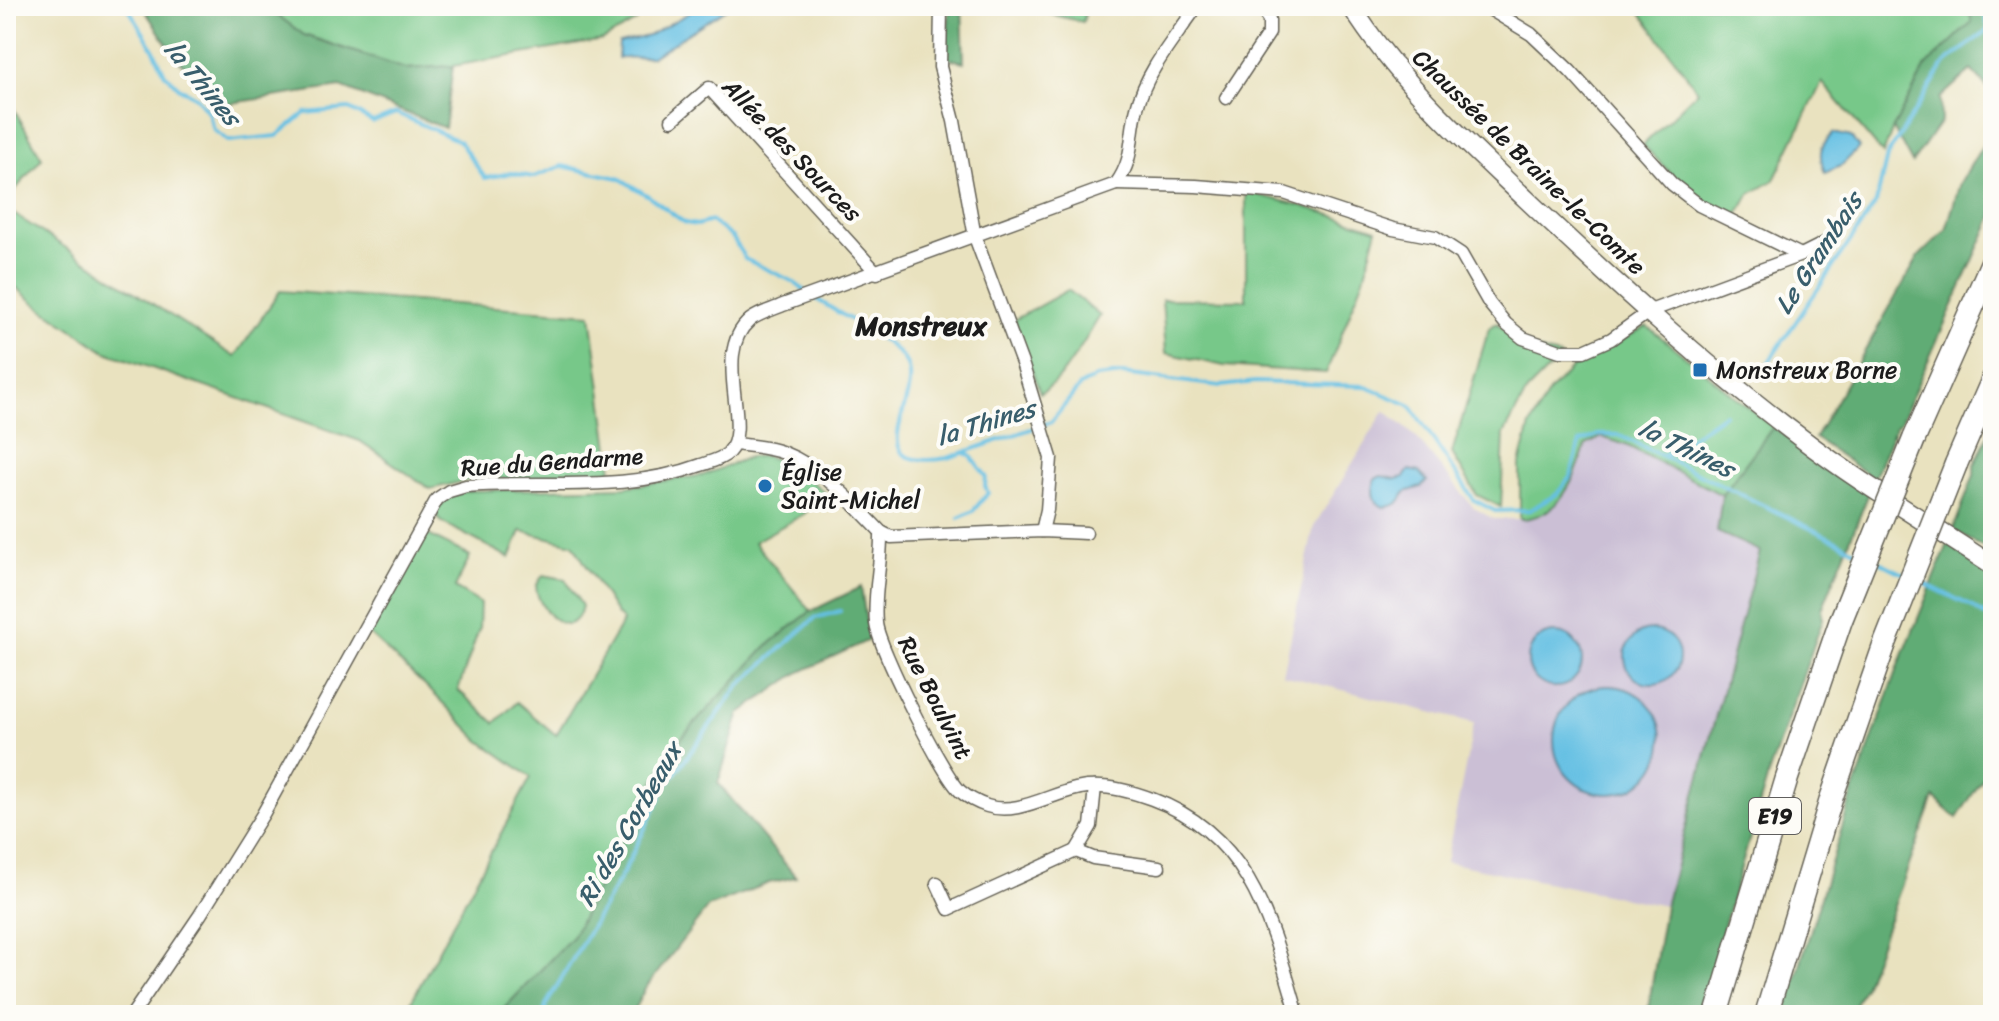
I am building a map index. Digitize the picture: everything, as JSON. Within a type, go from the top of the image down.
[{"type":"highway","name":"E19","points":[[1716,1015],[1787,778],[1841,620],[1914,439],[1993,260]]},
{"type":"highway","name":"E19","points":[[1766,1015],[1832,796],[1884,646],[1993,379]]},
{"type":"main road","name":"Chaussée de Braine-le-Comte","points":[[1351,6],[1378,46],[1425,101],[1559,230],[1752,400],[1856,479],[1993,566]]},
{"type":"street","points":[[941,6],[940,67],[954,121],[975,237],[1023,366],[1051,458],[1042,531]]},
{"type":"street","points":[[1116,184],[1127,169],[1137,107],[1145,85],[1197,6]]},
{"type":"street","points":[[1226,98],[1269,33],[1269,20],[1259,6]]},
{"type":"street","points":[[1485,6],[1531,34],[1570,71],[1672,184],[1699,205],[1801,255]]},
{"type":"street","name":"Allée des Sources","points":[[672,120],[709,88],[877,273]]},
{"type":"street","points":[[1086,533],[1042,531],[891,537],[881,532],[828,482],[798,459],[780,451],[735,444],[738,436],[733,381],[735,341],[741,330],[757,315],[1116,184],[1284,193],[1393,229],[1435,237],[1461,254],[1489,303],[1506,324],[1523,338],[1560,351],[1584,351],[1611,339],[1650,311]]},
{"type":"street","name":"Chaussée de Braine-le-Comte","points":[[1650,311],[1801,255],[1827,242]]},
{"type":"street","name":"Rue du Gendarme","points":[[132,1015],[263,814],[437,499],[466,486],[626,482],[658,477],[712,462],[728,454],[735,444]]},
{"type":"street","name":"Rue Boulvint","points":[[881,532],[875,620],[882,646],[937,755],[960,790],[987,806],[1001,809],[1076,788],[1121,789],[1174,807],[1203,826],[1227,847],[1258,897],[1284,966],[1298,1015]]},
{"type":"street","points":[[937,883],[949,909],[1076,851],[1091,826],[1095,787]]},
{"type":"street","points":[[1076,851],[1093,858],[1159,867]]},
{"type":"shaded area","points":[[1385,410],[1417,438],[1474,508],[1494,519],[1528,519],[1576,475],[1586,445],[1602,437],[1626,445],[1722,495],[1717,532],[1761,551],[1665,906],[1446,862],[1474,723],[1283,675],[1314,526]]},
{"type":"green space","points":[[142,6],[265,6],[304,35],[405,69],[453,66],[445,128],[341,87],[225,104],[177,59]]},
{"type":"green space","points":[[265,6],[638,6],[637,21],[603,40],[453,66],[405,69],[304,35]]},
{"type":"green space","points":[[950,6],[962,6],[964,62],[945,58]]},
{"type":"green space","points":[[1043,6],[1087,6],[1083,22],[1042,12]]},
{"type":"green space","points":[[1636,6],[1968,6],[1972,22],[1926,66],[1893,128],[1883,154],[1822,82],[1774,180],[1749,195],[1735,220],[1686,187],[1643,145],[1698,91]]},
{"type":"green space","points":[[1968,6],[1993,6],[1993,93],[1971,70],[1940,98],[1941,121],[1912,163],[1893,128],[1926,66],[1972,22]]},
{"type":"green space","points":[[6,95],[42,158],[6,201]]},
{"type":"green space","points":[[1993,128],[1993,216],[1874,479],[1815,438],[1919,256],[1946,230],[1960,183]]},
{"type":"green space","points":[[1246,192],[1377,229],[1364,278],[1326,373],[1224,366],[1166,353],[1162,299],[1246,300]]},
{"type":"green space","points":[[6,209],[235,357],[280,291],[591,314],[613,478],[474,479],[430,489],[360,441],[106,352],[37,305],[6,279]]},
{"type":"green space","points":[[1068,290],[1100,316],[1066,369],[1040,393],[1014,320]]},
{"type":"green space","points":[[1497,323],[1520,345],[1561,357],[1527,391],[1504,434],[1501,507],[1477,495],[1452,453],[1489,328]]},
{"type":"green space","points":[[1647,326],[1773,427],[1722,495],[1626,445],[1602,437],[1586,445],[1571,482],[1556,504],[1534,517],[1520,519],[1520,464],[1530,426],[1549,392],[1572,368]]},
{"type":"green space","points":[[1993,424],[1993,547],[1987,550],[1953,530],[1974,475],[1974,466]]},
{"type":"green space","points":[[1773,427],[1869,493],[1822,609],[1823,619],[1769,772],[1698,1015],[1647,1015],[1665,906],[1760,551],[1717,532],[1722,495]]},
{"type":"green space","points":[[764,456],[790,466],[826,494],[804,514],[754,542],[811,611],[767,646],[645,796],[573,936],[498,1015],[404,1015],[531,777],[479,740],[368,633],[423,532],[470,556],[455,588],[480,603],[479,629],[458,690],[495,723],[517,702],[556,735],[623,621],[573,544],[521,531],[510,558],[443,523],[437,517],[437,508],[453,494],[467,491],[625,487],[704,475],[749,457]]},
{"type":"green space","points":[[1948,544],[1993,576],[1993,763],[1957,818],[1934,798],[1864,987],[1849,1015],[1785,1015],[1850,801],[1899,665]]},
{"type":"green space","points":[[543,575],[565,579],[582,606],[572,623],[557,621],[543,606],[536,586]]},
{"type":"green space","points":[[861,587],[869,640],[798,673],[740,713],[718,783],[796,877],[769,883],[708,907],[645,989],[631,1015],[498,1015],[573,936],[645,796],[682,737],[767,646],[811,611]]},
{"type":"water","points":[[701,6],[730,6],[652,57],[618,58],[619,43],[648,36]]},
{"type":"water","points":[[1833,133],[1851,137],[1859,148],[1841,166],[1825,173],[1821,151]]},
{"type":"water","points":[[1409,470],[1419,472],[1427,481],[1421,487],[1405,492],[1400,502],[1394,505],[1383,507],[1376,502],[1373,495],[1375,479],[1381,476],[1404,477]]},
{"type":"water","points":[[1652,630],[1671,638],[1679,657],[1671,676],[1652,684],[1633,676],[1625,657],[1633,638]]},
{"type":"water","points":[[1555,633],[1574,641],[1582,660],[1574,679],[1555,687],[1536,679],[1528,660],[1536,641]]},
{"type":"water","points":[[1608,686],[1629,690],[1646,702],[1658,719],[1662,740],[1658,761],[1646,778],[1629,790],[1608,794],[1587,790],[1570,778],[1558,761],[1554,740],[1558,719],[1570,702],[1587,690]]},
{"type":"waterway","name":"la Thines","points":[[127,6],[165,74],[196,97],[208,112],[214,130],[228,141],[277,136],[305,113],[349,109],[373,122],[396,113],[459,141],[485,178],[511,173],[533,177],[562,166],[619,178],[685,223],[697,225],[711,221],[733,238],[745,259],[792,281],[808,293]]},
{"type":"waterway","name":"Le Grambais","points":[[1768,363],[1876,203],[1887,156],[1945,63],[1989,29],[1982,6]]},
{"type":"waterway","name":"la Thines","points":[[815,298],[877,336],[905,361],[909,376],[908,393],[898,443],[904,454],[919,460],[948,458],[1051,422],[1080,386],[1096,377],[1122,374],[1221,386],[1256,382],[1364,386],[1410,405],[1474,500],[1495,511],[1530,510],[1557,494],[1571,476],[1580,442],[1598,435],[1619,435],[1859,552]]},
{"type":"waterway","name":"Le Grambais","points":[[1664,456],[1724,414]]},
{"type":"waterway","name":"Ri des Corbeaux","points":[[959,518],[973,511],[988,493],[986,476],[970,455],[964,453]]},
{"type":"waterway","name":"la Thines","points":[[1874,559],[1906,575]]},
{"type":"waterway","name":"la Thines","points":[[1917,580],[1973,607],[1993,621]]},
{"type":"waterway","name":"Ri des Corbeaux","points":[[544,1015],[546,1005],[623,873],[665,787],[739,686],[815,618],[840,611]]},
{"type":"place","name":"Monstreux Borne","points":[[1700,370]]},
{"type":"place","name":"Église Saint-Michel","points":[[765,486]]},
{"type":"district","name":"Monstreux","points":[[921,325]]}]
